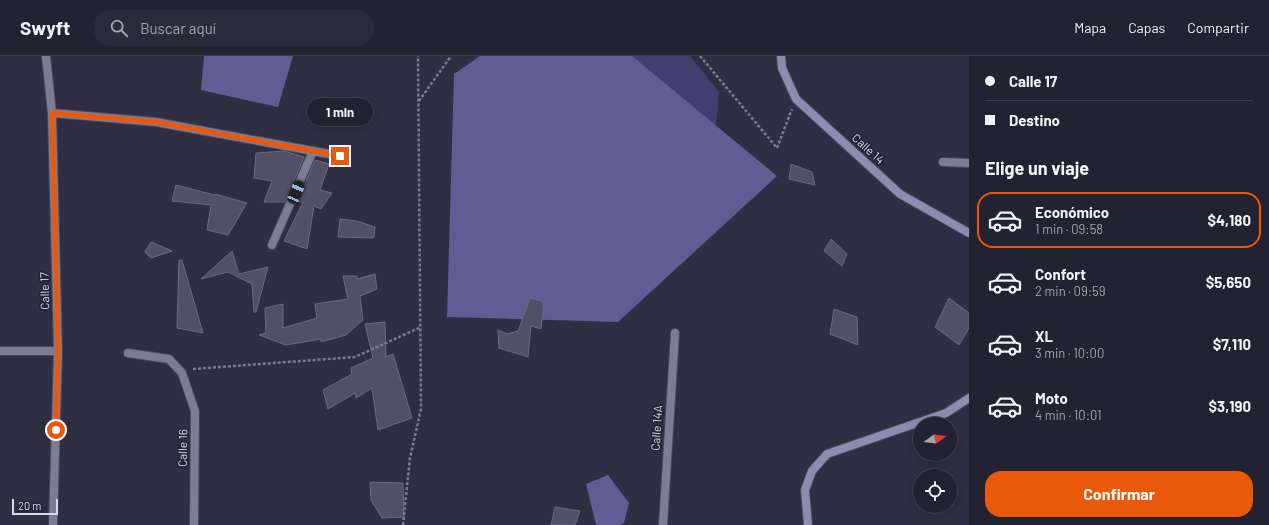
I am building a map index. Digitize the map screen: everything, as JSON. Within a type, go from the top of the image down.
[{"type":"street","name":"Calle 17","points":[[46,56],[52,113],[58,351],[53,525]]},
{"type":"street","name":"Calle 14","points":[[781,56],[782,68],[796,99],[900,194],[969,233]]},
{"type":"street","points":[[52,113],[156,122],[340,156]]},
{"type":"street","points":[[272,245],[313,151]]},
{"type":"street","points":[[943,162],[969,163]]},
{"type":"street","name":"Calle 14A","points":[[663,525],[675,333]]},
{"type":"street","points":[[0,351],[58,351]]},
{"type":"street","points":[[128,353],[169,359],[180,372]]},
{"type":"street","name":"Calle 16","points":[[180,372],[195,411],[194,525]]},
{"type":"street","points":[[808,525],[805,490],[812,471],[827,454],[946,413],[969,398]]},
{"type":"path","points":[[403,525],[410,458],[421,409],[418,56]]},
{"type":"path","points":[[419,102],[451,56]]},
{"type":"path","points":[[700,56],[777,148],[796,99]]},
{"type":"path","points":[[180,372],[355,357],[421,327]]},
{"type":"shaded area","points":[[204,56],[293,56],[278,107],[201,90]]},
{"type":"shaded area","points":[[480,56],[632,56],[777,176],[618,322],[447,317],[454,74]]},
{"type":"shaded area","points":[[545,56],[690,56],[719,92],[717,117],[711,147]]},
{"type":"shaded area","points":[[608,475],[629,503],[624,523],[620,525],[596,525],[586,484]]},
{"type":"building","points":[[284,151],[304,157],[285,202],[264,202],[272,181],[254,178],[256,153]]},
{"type":"building","points":[[315,160],[329,164],[320,190],[332,193],[321,209],[314,206],[307,249],[284,241],[303,202],[297,202]]},
{"type":"building","points":[[791,164],[812,172],[815,185],[789,179]]},
{"type":"building","points":[[176,185],[247,203],[228,235],[207,230],[211,205],[172,201]]},
{"type":"building","points":[[340,219],[357,221],[375,227],[374,238],[338,237]]},
{"type":"building","points":[[831,239],[847,254],[842,266],[824,251]]},
{"type":"building","points":[[151,242],[172,251],[151,258],[145,252]]},
{"type":"building","points":[[232,251],[239,274],[268,267],[256,312],[254,312],[252,284],[228,272],[201,279]]},
{"type":"building","points":[[179,260],[182,260],[203,333],[177,328]]},
{"type":"building","points":[[375,274],[377,289],[360,296],[363,320],[346,335],[321,342],[321,339],[286,345],[259,335],[266,333],[265,308],[283,304],[283,328],[317,318],[315,304],[348,299],[343,276],[357,276],[357,279]]},
{"type":"building","points":[[530,298],[544,302],[541,329],[531,326],[528,357],[499,348],[498,330],[507,334],[518,331]]},
{"type":"building","points":[[949,298],[969,313],[969,328],[959,345],[935,327]]},
{"type":"building","points":[[834,309],[857,317],[858,345],[830,334]]},
{"type":"building","points":[[385,322],[386,357],[393,354],[412,418],[378,430],[372,388],[356,398],[355,393],[328,409],[323,390],[352,374],[351,368],[373,358],[365,324]]},
{"type":"building","points":[[370,482],[403,483],[404,517],[382,518],[371,500]]},
{"type":"building","points":[[555,507],[580,511],[575,525],[551,525]]},
{"type":"route","points":[[56,430],[58,351],[52,113],[156,122],[340,156]]}]
